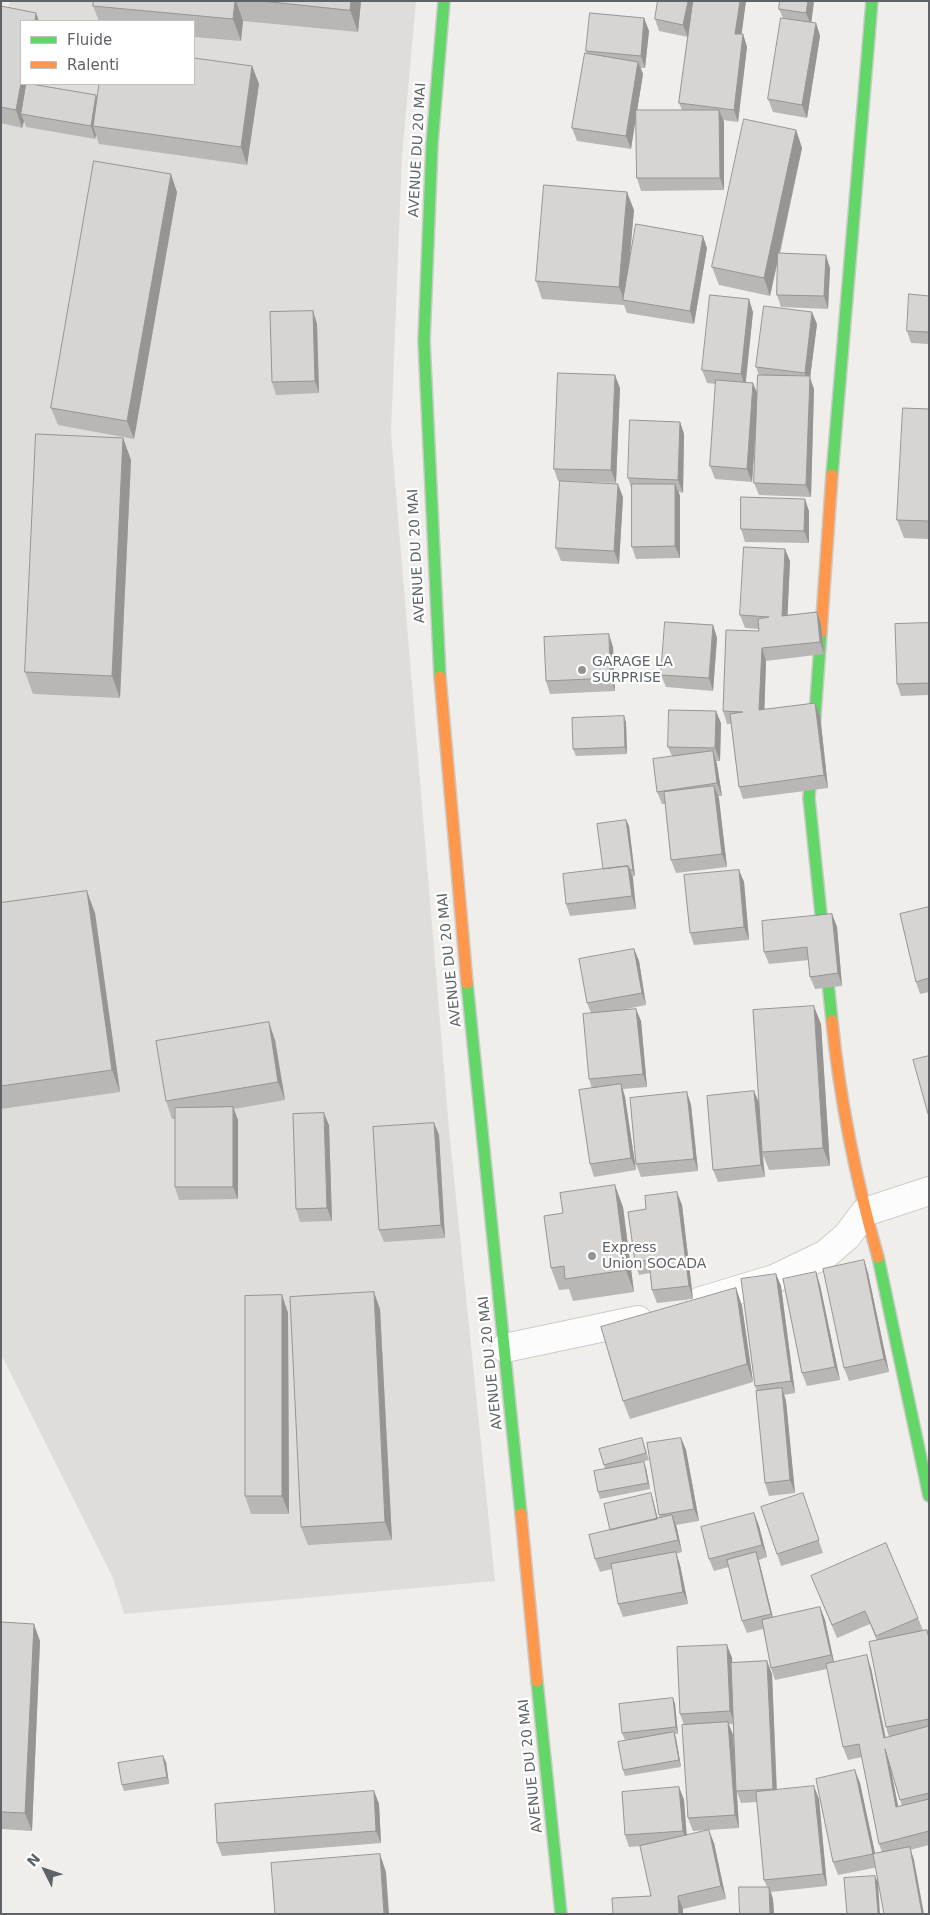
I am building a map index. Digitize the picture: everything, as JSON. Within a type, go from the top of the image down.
[{"type":"main road","name":"AVENUE DU 20 MAI","points":[[444,1],[432,144],[424,341],[436,633],[461,926],[561,1914]]},
{"type":"main road","points":[[872,1],[826,554],[809,798],[837,1069],[866,1212],[880,1264],[929,1496]]},
{"type":"street","points":[[505,1348],[620,1324],[774,1279],[826,1254],[847,1236],[866,1212],[929,1192]]},
{"type":"shaded area","points":[[10,1],[416,1],[402,156],[391,433],[449,1129],[495,1581],[124,1614],[113,1578],[1,1354],[1,30]]},
{"type":"building","points":[[94,1],[235,1],[233,19],[93,6]]},
{"type":"building","points":[[262,1],[351,1],[350,10]]},
{"type":"building","points":[[658,1],[688,1],[683,25],[655,19]]},
{"type":"building","points":[[693,1],[740,1],[735,34],[743,34],[734,110],[679,103]]},
{"type":"building","points":[[780,1],[808,1],[806,13],[779,9]]},
{"type":"building","points":[[1,6],[36,13],[35,20],[20,20],[21,85],[16,110],[1,107]]},
{"type":"building","points":[[590,13],[644,18],[641,56],[586,51]]},
{"type":"building","points":[[781,18],[816,23],[802,105],[768,99]]},
{"type":"building","points":[[585,53],[638,62],[626,136],[572,128]]},
{"type":"building","points":[[195,58],[252,66],[241,147],[93,126],[99,85],[195,85]]},
{"type":"building","points":[[26,85],[37,85],[96,95],[91,126],[21,114]]},
{"type":"building","points":[[636,110],[719,110],[720,178],[637,178]]},
{"type":"building","points":[[744,119],[796,130],[764,278],[712,267]]},
{"type":"building","points":[[94,161],[171,174],[127,421],[51,408]]},
{"type":"building","points":[[544,185],[627,192],[619,287],[536,281]]},
{"type":"building","points":[[636,224],[703,236],[690,311],[623,300]]},
{"type":"building","points":[[778,253],[826,255],[824,296],[777,295]]},
{"type":"building","points":[[909,294],[929,296],[929,332],[907,331]]},
{"type":"building","points":[[710,295],[749,299],[741,374],[702,370]]},
{"type":"building","points":[[764,306],[812,312],[805,373],[756,367]]},
{"type":"building","points":[[313,311],[315,381],[272,382],[270,312]]},
{"type":"building","points":[[558,373],[615,375],[611,470],[554,469]]},
{"type":"building","points":[[758,375],[810,376],[806,485],[754,483]]},
{"type":"building","points":[[716,380],[753,383],[747,469],[710,466]]},
{"type":"building","points":[[903,408],[929,409],[929,521],[897,520]]},
{"type":"building","points":[[630,420],[680,422],[678,480],[628,478]]},
{"type":"building","points":[[36,434],[123,438],[112,676],[25,672]]},
{"type":"building","points":[[560,481],[618,484],[614,551],[556,548]]},
{"type":"building","points":[[632,484],[675,484],[675,546],[632,547]]},
{"type":"building","points":[[741,497],[805,499],[804,531],[741,529]]},
{"type":"building","points":[[744,547],[785,549],[782,616],[817,612],[820,642],[762,648],[759,710],[815,703],[824,775],[739,787],[730,714],[743,712],[723,711],[726,630],[759,631],[758,619],[769,617],[740,615]]},
{"type":"building","points":[[665,622],[713,625],[709,678],[661,675]]},
{"type":"building","points":[[929,623],[929,683],[897,684],[895,624]]},
{"type":"building","name":"GARAGE LA SURPRISE","points":[[609,634],[610,678],[546,681],[544,637]]},
{"type":"building","points":[[669,710],[716,711],[715,748],[668,747]]},
{"type":"building","points":[[624,716],[625,747],[573,749],[572,718]]},
{"type":"building","points":[[713,751],[717,783],[657,792],[653,759]]},
{"type":"building","points":[[714,786],[722,854],[671,860],[664,792]]},
{"type":"building","points":[[626,820],[633,870],[630,870],[628,866],[603,869],[597,824]]},
{"type":"building","points":[[628,866],[632,896],[566,904],[563,874]]},
{"type":"building","points":[[739,870],[744,927],[690,933],[684,875]]},
{"type":"building","points":[[87,891],[112,1070],[1,1086],[1,903]]},
{"type":"building","points":[[929,907],[929,978],[916,982],[900,914]]},
{"type":"building","points":[[832,914],[838,973],[810,977],[807,947],[764,952],[762,921]]},
{"type":"building","points":[[634,949],[642,993],[587,1003],[579,959]]},
{"type":"building","points":[[814,1006],[823,1148],[762,1152],[753,1010]]},
{"type":"building","points":[[636,1009],[643,1074],[589,1079],[583,1014]]},
{"type":"building","points":[[269,1022],[278,1082],[166,1101],[156,1041]]},
{"type":"building","points":[[929,1056],[929,1117],[913,1060]]},
{"type":"building","points":[[621,1084],[631,1158],[590,1164],[579,1090]]},
{"type":"building","points":[[754,1091],[761,1165],[713,1170],[707,1096]]},
{"type":"building","points":[[687,1092],[694,1159],[636,1164],[630,1098]]},
{"type":"building","points":[[233,1107],[233,1187],[175,1187],[175,1108]]},
{"type":"building","points":[[324,1113],[327,1208],[296,1209],[293,1114]]},
{"type":"building","points":[[434,1123],[441,1225],[379,1230],[373,1127]]},
{"type":"building","name":"Express Union SOCADA","points":[[615,1185],[626,1270],[565,1279],[564,1266],[551,1268],[544,1216],[563,1213],[560,1193]]},
{"type":"building","points":[[677,1192],[689,1286],[652,1290],[649,1260],[635,1262],[628,1212],[646,1209],[645,1196]]},
{"type":"building","points":[[864,1260],[884,1359],[844,1368],[823,1269]]},
{"type":"building","points":[[816,1272],[835,1367],[802,1373],[783,1279]]},
{"type":"building","points":[[776,1274],[791,1381],[755,1386],[741,1279]]},
{"type":"building","points":[[736,1288],[747,1364],[623,1401],[601,1327]]},
{"type":"building","points":[[374,1292],[385,1522],[301,1527],[290,1297]]},
{"type":"building","points":[[282,1295],[282,1496],[245,1496],[245,1296]]},
{"type":"building","points":[[782,1388],[790,1480],[765,1483],[756,1391]]},
{"type":"building","points":[[642,1438],[646,1453],[604,1465],[599,1449]]},
{"type":"building","points":[[681,1438],[694,1509],[659,1515],[647,1443]]},
{"type":"building","points":[[644,1462],[648,1483],[598,1492],[594,1471]]},
{"type":"building","points":[[651,1493],[657,1519],[610,1530],[604,1504]]},
{"type":"building","points":[[803,1493],[819,1540],[777,1554],[761,1507]]},
{"type":"building","points":[[754,1513],[762,1545],[709,1559],[701,1527]]},
{"type":"building","points":[[672,1515],[678,1540],[595,1559],[589,1535]]},
{"type":"building","points":[[886,1543],[918,1618],[876,1636],[865,1611],[832,1625],[811,1576]]},
{"type":"building","points":[[676,1552],[683,1592],[618,1604],[611,1564]]},
{"type":"building","points":[[756,1552],[771,1614],[742,1621],[727,1560]]},
{"type":"building","points":[[820,1607],[831,1655],[771,1668],[762,1620]]},
{"type":"building","points":[[1,1622],[34,1624],[25,1813],[1,1812]]},
{"type":"building","points":[[927,1630],[929,1638],[929,1719],[886,1727],[869,1642]]},
{"type":"building","points":[[727,1645],[730,1711],[680,1714],[677,1647]]},
{"type":"building","points":[[867,1655],[884,1738],[929,1726],[929,1793],[900,1800],[885,1749],[896,1807],[929,1799],[929,1831],[879,1844],[859,1744],[843,1747],[826,1664]]},
{"type":"building","points":[[767,1661],[773,1789],[736,1791],[731,1663]]},
{"type":"building","points":[[673,1698],[676,1727],[622,1733],[619,1704]]},
{"type":"building","points":[[728,1722],[735,1815],[688,1818],[682,1725]]},
{"type":"building","points":[[674,1732],[679,1760],[623,1770],[618,1742]]},
{"type":"building","points":[[163,1756],[167,1777],[122,1785],[118,1763]]},
{"type":"building","points":[[855,1770],[873,1854],[833,1862],[816,1779]]},
{"type":"building","points":[[814,1786],[823,1874],[764,1880],[756,1792]]},
{"type":"building","points":[[679,1787],[683,1831],[625,1835],[622,1792]]},
{"type":"building","points":[[374,1791],[376,1831],[217,1843],[215,1804]]},
{"type":"building","points":[[709,1830],[721,1886],[678,1896],[679,1914],[613,1914],[612,1898],[651,1896],[640,1846]]},
{"type":"building","points":[[910,1847],[922,1914],[884,1914],[873,1854]]},
{"type":"building","points":[[380,1854],[384,1914],[275,1914],[271,1863]]},
{"type":"building","points":[[875,1876],[878,1914],[847,1914],[844,1878]]},
{"type":"building","points":[[739,1887],[769,1887],[770,1914],[740,1914]]},
{"type":"traffic: fast","points":[[440,677],[424,341],[432,144],[444,1]]},
{"type":"traffic: fast","points":[[832,475],[872,1]]},
{"type":"traffic: fast","points":[[821,632],[809,798],[832,1021]]},
{"type":"traffic: fast","points":[[467,983],[521,1514]]},
{"type":"traffic: fast","points":[[878,1257],[929,1496]]},
{"type":"traffic: fast","points":[[537,1681],[561,1914]]},
{"type":"traffic: slow","points":[[821,632],[832,475]]},
{"type":"traffic: slow","points":[[440,677],[467,983]]},
{"type":"traffic: slow","points":[[832,1021],[839,1081],[850,1140],[878,1257]]},
{"type":"traffic: slow","points":[[521,1514],[537,1681]]},
{"type":"place","name":"GARAGE LA SURPRISE","points":[[582,670]]},
{"type":"place","name":"Express Union SOCADA","points":[[592,1256]]}]
